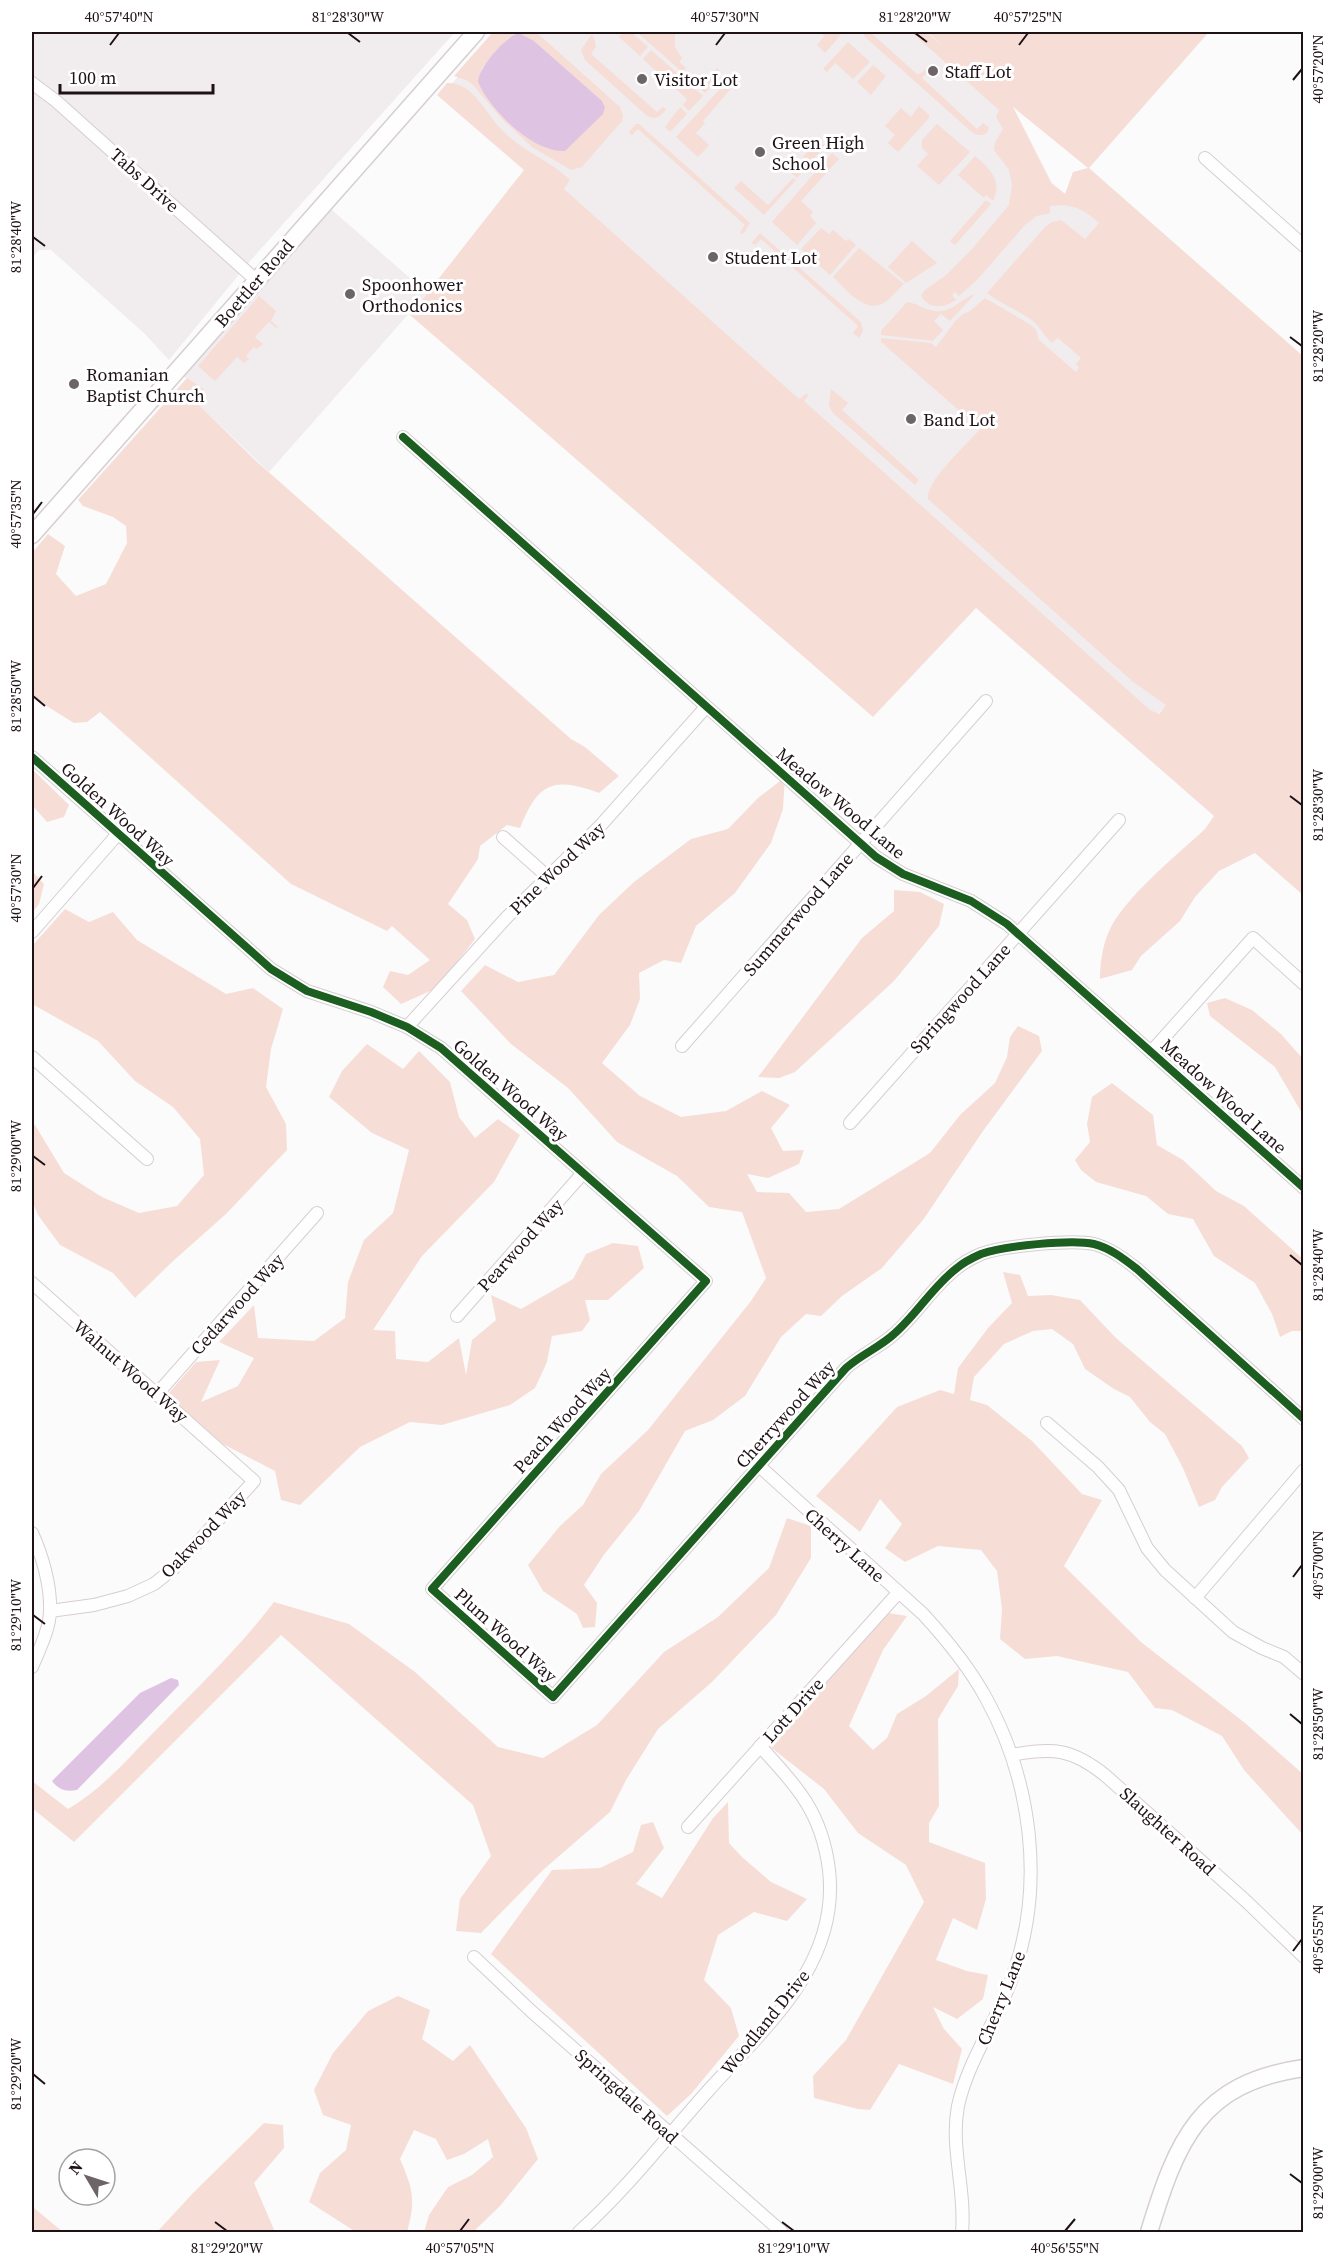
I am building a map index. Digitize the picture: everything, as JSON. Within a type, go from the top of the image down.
[{"type":"street","name":"Boettler Road","points":[[32,535],[476,32]]},
{"type":"street","name":"Tabs Drive","points":[[32,83],[62,106],[256,280]]},
{"type":"street","points":[[1205,158],[1304,246]]},
{"type":"street","name":"Meadow Wood Lane","points":[[403,437],[860,843],[884,863],[903,874],[971,901],[992,913],[1018,933],[1304,1188]]},
{"type":"street","name":"Summerwood Lane","points":[[682,1046],[986,701]]},
{"type":"street","name":"Pine Wood Way","points":[[407,1027],[481,944],[601,825],[706,707]]},
{"type":"street","name":"Golden Wood Way","points":[[32,757],[117,835],[271,969],[317,995],[371,1012],[407,1027],[452,1057],[706,1281],[687,1302]]},
{"type":"street","name":"Springwood Lane","points":[[850,1123],[1119,820]]},
{"type":"street","points":[[32,932],[117,835]]},
{"type":"street","points":[[503,837],[548,877]]},
{"type":"street","points":[[1151,1052],[1253,938],[1304,984]]},
{"type":"street","points":[[32,1057],[147,1159]]},
{"type":"street","name":"Pearwood Way","points":[[457,1316],[583,1173]]},
{"type":"street","name":"Cedarwood Way","points":[[157,1394],[317,1213]]},
{"type":"street","name":"Cherrywood Way","points":[[562,1687],[846,1368],[868,1350],[893,1335],[955,1269],[989,1252],[1069,1242],[1101,1247],[1126,1260],[1304,1419]]},
{"type":"street","name":"Walnut Wood Way","points":[[32,1283],[231,1460]]},
{"type":"street","name":"Peach Wood Way","points":[[459,1558],[687,1302]]},
{"type":"street","points":[[1047,1423],[1098,1467],[1119,1490],[1147,1548],[1165,1570],[1233,1632],[1284,1657],[1304,1674]]},
{"type":"street","name":"Oakwood Way","points":[[50,1611],[94,1605],[128,1596],[154,1584],[174,1568],[254,1480],[231,1460]]},
{"type":"street","name":"Cherry Lane","points":[[759,1465],[923,1614],[964,1663],[988,1701],[1012,1755],[1028,1827],[1030,1893],[1025,1934],[1012,1978],[967,2077],[958,2105],[955,2139],[963,2199],[962,2232]]},
{"type":"street","points":[[1195,1598],[1304,1470]]},
{"type":"street","points":[[32,1533],[40,1550],[50,1611],[41,1648],[32,1667]]},
{"type":"street","name":"Plum Wood Way","points":[[459,1558],[432,1589],[553,1697],[562,1687]]},
{"type":"street","name":"Lott Drive","points":[[688,1827],[898,1593]]},
{"type":"street","name":"Woodland Drive","points":[[579,2232],[670,2134],[797,1990],[815,1959],[827,1924],[830,1900],[825,1843],[805,1800],[760,1746]]},
{"type":"street","name":"Slaughter Road","points":[[1012,1755],[1047,1750],[1064,1751],[1084,1759],[1247,1902],[1304,1957]]},
{"type":"street","name":"Springdale Road","points":[[474,1957],[531,2011],[782,2232]]},
{"type":"street","points":[[1149,2232],[1164,2186],[1181,2145],[1206,2111],[1234,2089],[1255,2079],[1304,2068]]},
{"type":"shaded area","points":[[32,32],[455,32],[250,261],[169,360],[144,333],[51,250],[39,250],[32,258]]},
{"type":"shaded area","points":[[493,32],[536,32],[620,107],[622,121],[582,167],[571,170],[532,147],[501,118],[473,85],[454,76]],"holes":[[[508,38],[534,41],[604,104],[547,148],[507,120],[490,102],[478,82],[482,68]]]},
{"type":"shaded area","points":[[498,32],[928,32],[1012,105],[1052,183],[1303,392],[1303,555],[1150,723],[665,290],[440,97]]},
{"type":"shaded area","points":[[624,32],[631,32],[648,47],[640,56],[619,37]]},
{"type":"shaded area","points":[[637,32],[675,32],[675,47],[682,58],[679,62],[686,68],[682,72]]},
{"type":"shaded area","points":[[820,32],[836,32],[841,35],[825,53],[817,45],[824,36]]},
{"type":"shaded area","points":[[863,32],[872,32],[918,75],[925,70],[927,73],[922,78],[977,129],[983,123],[989,128],[987,133],[974,134],[865,37]]},
{"type":"shaded area","points":[[911,32],[926,32],[943,46],[928,32],[1209,32],[1089,168],[1303,356],[1303,895],[1255,853],[1219,871],[1195,897],[1180,921],[1141,956],[1132,970],[1100,979],[1104,945],[1120,913],[1155,875],[1205,829],[1214,816],[976,608],[873,717],[410,315],[524,170],[437,95],[447,83],[456,84],[477,98],[507,135],[570,180],[564,189],[799,399],[807,393],[808,396],[804,401],[1150,710],[1159,714],[1166,705],[1132,681],[928,499],[929,491],[940,473],[980,429],[881,342],[881,338],[931,343],[936,347],[956,320],[985,298],[1031,325],[1036,330],[1039,340],[1076,372],[1079,367],[1076,364],[1081,358],[1058,338],[1052,343],[1033,321],[987,293],[1052,222],[1061,220],[1085,239],[1099,223],[1082,211],[1071,206],[1050,206],[1050,213],[1037,216],[1025,225],[977,280],[959,296],[955,292],[952,295],[956,300],[952,303],[942,306],[932,305],[927,303],[921,295],[946,275],[972,249],[1009,205],[1012,185],[1009,170],[994,150],[995,142],[1003,129],[996,117],[999,110]],"holes":[[[1013,107],[1088,168],[1073,172],[1065,194],[1051,183]]]},
{"type":"shaded area","points":[[519,33],[534,41],[602,101],[605,107],[603,114],[565,151],[553,150],[540,145],[514,128],[492,105],[478,82],[479,76],[494,53],[507,40]]},
{"type":"shaded area","points":[[591,35],[594,37],[596,46],[591,54],[657,112],[665,108],[666,110],[661,115],[654,118],[646,115],[585,60],[581,50]]},
{"type":"shaded area","points":[[848,42],[870,62],[853,79],[835,63],[827,72],[823,69]]},
{"type":"shaded area","points":[[651,50],[703,96],[689,111],[683,105],[687,99],[643,59]]},
{"type":"shaded area","points":[[873,65],[886,76],[871,95],[857,82]]},
{"type":"shaded area","points":[[717,68],[721,72],[717,76],[719,78],[705,93],[702,90],[708,86],[708,78]]},
{"type":"shaded area","points":[[733,82],[735,84],[703,121],[705,123],[696,133],[709,145],[698,157],[676,137],[719,90],[727,88]]},
{"type":"shaded area","points":[[919,106],[929,115],[929,118],[898,152],[888,143],[895,135],[885,126],[901,108],[911,117]]},
{"type":"shaded area","points":[[680,107],[687,114],[670,132],[665,127]]},
{"type":"shaded area","points":[[636,124],[639,124],[750,223],[744,233],[740,232],[745,225],[638,129],[632,135],[630,134],[629,132]]},
{"type":"shaded area","points":[[937,124],[970,152],[939,185],[917,166],[928,154],[922,148],[922,140]]},
{"type":"shaded area","points":[[818,140],[825,146],[797,178],[790,172],[795,170],[795,166]]},
{"type":"shaded area","points":[[832,153],[839,159],[801,201],[813,212],[810,216],[816,223],[797,245],[772,222]]},
{"type":"shaded area","points":[[975,156],[986,166],[996,181],[996,194],[993,201],[986,195],[984,198],[958,175]]},
{"type":"shaded area","points":[[793,178],[796,180],[764,215],[734,188],[741,181],[768,205]]},
{"type":"shaded area","points":[[986,200],[991,204],[955,245],[950,241]]},
{"type":"shaded area","points":[[324,203],[427,293],[269,472],[195,401],[204,389],[176,372]]},
{"type":"shaded area","points":[[821,228],[829,234],[833,230],[846,241],[849,239],[856,245],[830,275],[801,249]]},
{"type":"shaded area","points":[[760,233],[861,322],[863,331],[859,338],[853,333],[858,326],[761,239],[755,245],[753,244],[752,242]]},
{"type":"shaded area","points":[[912,241],[937,263],[906,283],[888,267]]},
{"type":"shaded area","points":[[859,248],[904,284],[882,304],[875,306],[862,302],[833,277]]},
{"type":"shaded area","points":[[975,294],[950,321],[941,314],[934,321],[943,330],[933,341],[881,335],[881,331],[907,302],[941,311],[952,308]]},
{"type":"shaded area","points":[[259,296],[276,311],[271,321],[278,327],[276,328],[269,322],[255,337],[263,344],[257,349],[254,347],[246,356],[249,359],[244,363],[237,357],[215,381],[198,366]]},
{"type":"shaded area","points":[[187,378],[204,389],[195,401],[255,460],[571,739],[585,747],[619,776],[599,793],[570,785],[549,787],[533,801],[520,828],[507,825],[480,846],[478,859],[448,904],[467,920],[475,939],[437,988],[401,1004],[383,987],[390,971],[408,975],[430,960],[392,926],[387,931],[291,884],[100,712],[87,722],[74,723],[32,697],[32,553],[48,534],[65,546],[56,574],[76,596],[106,584],[127,543],[126,526],[113,517],[83,506],[78,500]]},
{"type":"shaded area","points":[[831,389],[848,403],[842,410],[919,480],[915,485],[832,412],[829,405]]},
{"type":"shaded area","points":[[32,769],[69,805],[64,817],[47,822],[32,805]]},
{"type":"shaded area","points":[[785,777],[783,809],[771,843],[735,893],[696,926],[681,963],[664,960],[639,973],[640,999],[630,1025],[602,1063],[640,1096],[681,1117],[726,1111],[762,1091],[790,1105],[771,1128],[783,1151],[804,1150],[799,1164],[768,1178],[747,1174],[757,1192],[789,1193],[806,1212],[839,1209],[930,1153],[960,1115],[995,1083],[1007,1057],[1010,1037],[1018,1026],[1039,1036],[1042,1051],[983,1131],[923,1220],[882,1268],[842,1296],[821,1316],[806,1314],[781,1337],[745,1396],[713,1420],[685,1431],[639,1511],[603,1556],[584,1585],[597,1603],[595,1627],[583,1628],[577,1614],[543,1591],[528,1565],[560,1526],[583,1505],[601,1474],[648,1430],[751,1301],[766,1278],[742,1212],[709,1207],[677,1176],[617,1142],[568,1088],[511,1044],[461,991],[485,965],[518,982],[554,975],[599,915],[634,882],[691,839],[728,829],[758,798]]},
{"type":"shaded area","points":[[32,863],[34,873],[44,884],[39,904],[32,913]]},
{"type":"shaded area","points":[[894,890],[920,892],[944,904],[939,926],[894,981],[795,1072],[779,1078],[758,1077],[862,938],[894,911]]},
{"type":"shaded area","points":[[65,909],[89,922],[113,912],[137,940],[226,994],[253,988],[283,1009],[271,1049],[266,1087],[286,1124],[287,1150],[226,1214],[135,1298],[113,1273],[60,1245],[38,1215],[32,1201],[32,1123],[64,1173],[102,1197],[139,1213],[177,1206],[204,1175],[200,1139],[173,1107],[135,1081],[98,1041],[32,1004],[32,946]]},
{"type":"shaded area","points":[[1225,998],[1252,1010],[1281,1034],[1303,1059],[1303,1115],[1275,1067],[1210,1016],[1207,1003]]},
{"type":"shaded area","points":[[367,1044],[403,1069],[419,1051],[450,1082],[459,1117],[475,1138],[498,1119],[520,1135],[494,1182],[422,1256],[373,1330],[395,1331],[396,1359],[428,1362],[459,1338],[466,1375],[472,1340],[496,1320],[491,1295],[521,1309],[573,1279],[586,1254],[613,1243],[638,1246],[644,1268],[608,1300],[585,1300],[590,1320],[582,1331],[552,1336],[547,1362],[535,1388],[510,1405],[442,1425],[410,1422],[360,1447],[300,1505],[281,1500],[275,1471],[223,1444],[167,1395],[196,1362],[220,1360],[201,1402],[238,1386],[254,1358],[219,1342],[254,1305],[258,1338],[314,1341],[345,1318],[348,1282],[364,1240],[393,1213],[409,1150],[372,1133],[329,1097],[342,1071]]},
{"type":"shaded area","points":[[1112,1083],[1153,1115],[1157,1145],[1183,1160],[1216,1191],[1244,1206],[1303,1259],[1303,1331],[1292,1331],[1280,1337],[1272,1314],[1255,1283],[1214,1256],[1193,1219],[1168,1214],[1146,1196],[1096,1182],[1081,1170],[1075,1160],[1090,1142],[1087,1124],[1092,1097]]},
{"type":"shaded area","points":[[1003,1272],[1020,1275],[1028,1296],[1051,1295],[1080,1300],[1116,1338],[1242,1446],[1249,1458],[1222,1487],[1215,1500],[1199,1507],[1183,1468],[1165,1434],[1150,1422],[1130,1397],[1085,1369],[1073,1344],[1052,1329],[1033,1331],[1004,1344],[974,1377],[970,1400],[987,1405],[1032,1441],[1082,1494],[1102,1500],[1064,1566],[1141,1642],[1245,1723],[1303,1774],[1303,1835],[1244,1770],[1222,1736],[1172,1710],[1155,1708],[1128,1672],[1057,1656],[1025,1659],[1000,1639],[1002,1609],[997,1571],[981,1550],[938,1546],[905,1562],[885,1548],[902,1524],[880,1499],[860,1532],[816,1496],[897,1407],[940,1390],[954,1394],[958,1368],[988,1328],[1012,1303]]},
{"type":"shaded area","points":[[787,1518],[811,1526],[811,1558],[776,1615],[712,1682],[658,1729],[626,1780],[610,1812],[543,1870],[481,1933],[456,1931],[460,1899],[491,1856],[473,1805],[281,1635],[74,1842],[32,1808],[32,1781],[68,1809],[93,1791],[116,1771],[218,1666],[274,1602],[349,1624],[415,1672],[498,1747],[543,1758],[597,1725],[664,1652],[718,1617],[769,1568]]},
{"type":"shaded area","points":[[888,1613],[907,1616],[883,1650],[849,1726],[873,1750],[887,1738],[897,1714],[926,1696],[959,1669],[958,1686],[938,1719],[939,1806],[929,1823],[929,1842],[985,1863],[986,1899],[977,1930],[953,1918],[936,1960],[967,1971],[988,1975],[983,1999],[957,2019],[933,2007],[944,2029],[962,2049],[953,2084],[899,2064],[870,2110],[814,2098],[813,2076],[846,2040],[924,1902],[906,1865],[858,1833],[824,1789],[768,1745]]},
{"type":"shaded area","points":[[171,1678],[178,1680],[179,1685],[77,1790],[63,1790],[52,1781],[140,1693]]},
{"type":"shaded area","points":[[728,1802],[729,1843],[771,1882],[807,1899],[787,1921],[754,1912],[718,1935],[704,1980],[731,2008],[739,2036],[691,2094],[667,2116],[491,1954],[552,1870],[600,1868],[633,1852],[641,1825],[653,1822],[664,1848],[636,1884],[662,1898],[713,1818]]},
{"type":"shaded area","points":[[398,1996],[430,2010],[422,2039],[453,2061],[470,2045],[526,2128],[538,2159],[500,2206],[473,2232],[424,2232],[429,2215],[448,2187],[472,2175],[493,2157],[488,2139],[464,2154],[447,2160],[436,2139],[414,2130],[400,2159],[412,2195],[412,2211],[407,2232],[356,2232],[309,2202],[320,2173],[346,2150],[351,2125],[323,2115],[314,2090],[333,2053],[368,2011]]},
{"type":"shaded area","points":[[264,2123],[283,2125],[284,2148],[254,2183],[275,2232],[157,2232],[194,2192]]},
{"type":"shaded area","points":[[34,2208],[63,2232],[32,2232]]},
{"type":"cycle path","points":[[403,437],[876,857],[903,874],[971,901],[1007,924],[1304,1188]]},
{"type":"cycle path","points":[[32,757],[271,969],[307,991],[371,1012],[407,1027],[441,1048],[706,1281],[432,1589],[553,1697],[846,1368],[889,1339],[948,1275],[965,1262],[981,1254],[1020,1246],[1070,1242],[1094,1244],[1111,1251],[1137,1269],[1304,1419]]},
{"type":"place","name":"Staff Lot","points":[[933,71]]},
{"type":"place","name":"Visitor Lot","points":[[642,79]]},
{"type":"place","name":"Green High School","points":[[760,152]]},
{"type":"place","name":"Student Lot","points":[[713,257]]},
{"type":"place","name":"Spoonhower Orthodonics","points":[[350,294]]},
{"type":"place","name":"Romanian Baptist Church","points":[[74,384]]},
{"type":"place","name":"Band Lot","points":[[911,419]]}]
